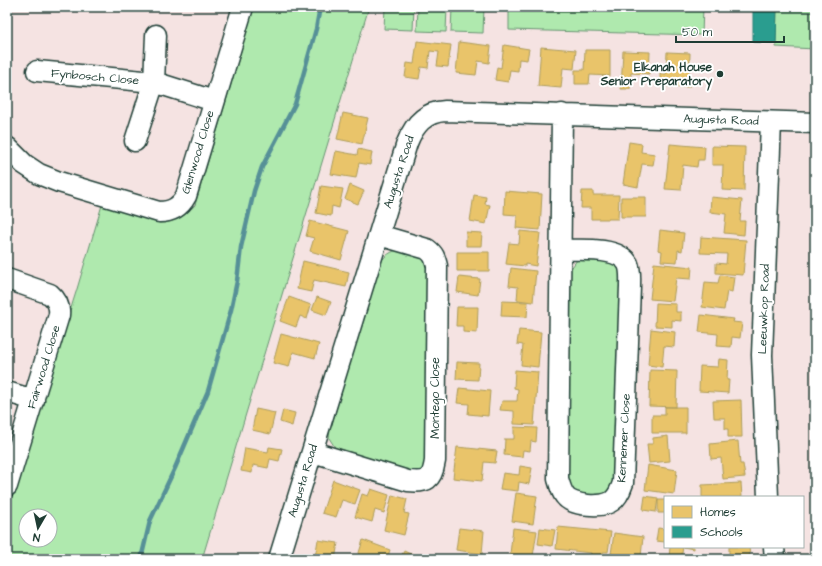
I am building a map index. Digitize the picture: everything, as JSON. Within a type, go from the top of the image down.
[{"type":"street","name":"Glenwood Close","points":[[7,147],[24,164],[39,174],[59,182],[159,212],[166,212],[178,207],[186,196],[243,7]]},
{"type":"street","name":"Fynbosch Close","points":[[135,141],[154,82],[156,36]]},
{"type":"street","name":"Fynbosch Close","points":[[37,71],[154,82],[214,101]]},
{"type":"street","name":"Augusta Road","points":[[279,559],[407,143],[417,124],[430,114],[445,111],[815,123]]},
{"type":"street","name":"Kennemer Close","points":[[561,250],[613,253],[624,258],[629,269],[630,286],[623,483],[621,490],[615,498],[607,504],[598,505],[571,502],[565,497],[558,479],[562,114]]},
{"type":"street","name":"Leeuwkop Road","points":[[768,496],[764,432],[762,355],[771,122]]},
{"type":"street","name":"Montego Close","points":[[312,452],[408,481],[415,482],[427,480],[431,476],[433,470],[435,461],[437,266],[432,252],[427,249],[379,235]]},
{"type":"street","name":"Fairwood Close","points":[[7,279],[50,294],[55,298],[60,308],[34,400],[7,486]]},
{"type":"street","points":[[7,392],[34,400]]},
{"type":"street","points":[[774,548],[775,559]]},
{"type":"green space","points":[[254,7],[369,7],[202,559],[7,559],[7,499],[13,491],[102,205],[160,223],[171,222],[188,212],[195,205]]},
{"type":"green space","points":[[385,7],[414,7],[413,30],[384,29]]},
{"type":"green space","points":[[418,7],[447,7],[446,32],[417,31]]},
{"type":"green space","points":[[452,7],[484,7],[483,33],[451,32]]},
{"type":"green space","points":[[509,7],[703,7],[702,35],[509,30]]},
{"type":"green space","points":[[777,7],[815,7],[815,49],[776,47]]},
{"type":"green space","points":[[397,250],[420,255],[428,263],[427,467],[418,474],[336,449],[329,438],[330,430],[379,264],[391,252]]},
{"type":"green space","points":[[584,257],[611,259],[622,268],[615,485],[603,497],[574,493],[568,484],[568,273],[577,260]]},
{"type":"building: Homes","points":[[417,41],[451,45],[448,67],[437,66],[439,52],[430,51],[428,68],[421,67],[419,79],[405,77],[407,63],[414,64]]},
{"type":"building: Homes","points":[[459,42],[491,46],[489,63],[478,61],[476,75],[456,73]]},
{"type":"building: Homes","points":[[504,45],[529,49],[527,60],[519,59],[518,71],[510,70],[508,82],[495,80],[497,67],[501,68]]},
{"type":"building: Homes","points":[[541,47],[576,50],[574,69],[563,68],[561,88],[538,86]]},
{"type":"building: Homes","points":[[585,50],[610,50],[610,76],[590,75],[589,84],[575,84],[575,70],[584,70]]},
{"type":"building: Homes","points":[[623,51],[650,52],[649,74],[631,73],[630,89],[621,89]]},
{"type":"building: Homes","points":[[667,52],[690,53],[689,87],[660,86],[660,73],[666,74]]},
{"type":"building: Homes","points":[[343,113],[368,118],[362,144],[337,139]]},
{"type":"building: Homes","points":[[629,142],[642,144],[641,152],[655,154],[653,165],[642,164],[638,187],[623,184]]},
{"type":"building: Homes","points":[[670,144],[705,147],[704,160],[698,160],[697,167],[683,165],[681,190],[665,189]]},
{"type":"building: Homes","points":[[712,146],[745,147],[744,191],[722,190],[723,165],[712,165]]},
{"type":"building: Homes","points":[[358,149],[372,152],[370,165],[359,163],[356,178],[331,174],[336,151],[357,155]]},
{"type":"building: Homes","points":[[350,185],[364,191],[358,204],[345,199]]},
{"type":"building: Homes","points":[[321,186],[343,189],[339,208],[332,206],[331,216],[316,213]]},
{"type":"building: Homes","points":[[505,191],[542,194],[540,230],[516,228],[517,215],[504,214]]},
{"type":"building: Homes","points":[[582,191],[593,191],[593,195],[619,195],[618,219],[591,219],[591,208],[581,208]]},
{"type":"building: Homes","points":[[474,195],[486,197],[485,204],[490,205],[486,224],[470,221]]},
{"type":"building: Homes","points":[[621,197],[646,197],[646,217],[621,217]]},
{"type":"building: Homes","points":[[711,197],[742,200],[740,221],[745,221],[744,235],[724,233],[726,214],[710,212]]},
{"type":"building: Homes","points":[[310,221],[349,231],[341,260],[310,251],[314,238],[306,236]]},
{"type":"building: Homes","points":[[660,230],[684,233],[682,251],[678,250],[677,262],[661,261],[662,251],[658,250]]},
{"type":"building: Homes","points":[[520,231],[540,233],[536,266],[525,264],[525,266],[506,264],[509,243],[519,244]]},
{"type":"building: Homes","points":[[466,232],[482,233],[481,246],[466,246]]},
{"type":"building: Homes","points":[[701,237],[746,240],[743,275],[716,273],[716,263],[726,264],[727,254],[700,253]]},
{"type":"building: Homes","points":[[457,252],[489,252],[489,271],[457,271]]},
{"type":"building: Homes","points":[[303,261],[349,272],[346,287],[314,280],[311,292],[297,289]]},
{"type":"building: Homes","points":[[654,263],[692,267],[691,279],[676,278],[673,301],[650,299]]},
{"type":"building: Homes","points":[[511,268],[536,271],[533,302],[517,300],[518,287],[509,286]]},
{"type":"building: Homes","points":[[720,275],[734,277],[732,292],[727,291],[724,310],[702,307],[705,282],[718,283]]},
{"type":"building: Homes","points":[[459,277],[480,279],[478,295],[457,292]]},
{"type":"building: Homes","points":[[289,297],[311,305],[307,319],[300,316],[296,327],[280,321]]},
{"type":"building: Homes","points":[[317,297],[331,302],[326,315],[312,310]]},
{"type":"building: Homes","points":[[502,301],[528,302],[527,317],[501,316]]},
{"type":"building: Homes","points":[[656,303],[676,304],[676,312],[681,312],[681,321],[672,320],[672,327],[655,326]]},
{"type":"building: Homes","points":[[457,307],[478,307],[477,333],[463,332],[463,326],[456,326]]},
{"type":"building: Homes","points":[[701,315],[734,319],[733,322],[742,323],[740,338],[732,337],[731,347],[717,346],[718,334],[699,332]]},
{"type":"building: Homes","points":[[651,329],[675,332],[674,347],[664,346],[662,367],[648,365]]},
{"type":"building: Homes","points":[[519,330],[541,332],[538,367],[521,365],[523,345],[517,344]]},
{"type":"building: Homes","points":[[281,334],[319,344],[315,358],[293,352],[289,367],[273,363]]},
{"type":"building: Homes","points":[[719,359],[728,360],[728,393],[699,391],[700,366],[718,367]]},
{"type":"building: Homes","points":[[457,362],[479,363],[478,380],[456,379]]},
{"type":"building: Homes","points":[[515,370],[538,372],[534,425],[514,424],[514,411],[500,410],[502,401],[517,401],[518,389],[514,388]]},
{"type":"building: Homes","points":[[650,370],[677,371],[676,407],[649,406]]},
{"type":"building: Homes","points":[[459,388],[490,391],[488,416],[468,414],[469,404],[457,403]]},
{"type":"building: Homes","points":[[741,400],[742,437],[728,437],[728,429],[725,429],[725,418],[714,418],[713,401]]},
{"type":"building: Homes","points":[[665,407],[686,407],[686,433],[652,433],[652,415],[665,415]]},
{"type":"building: Homes","points":[[256,409],[275,413],[270,434],[252,430]]},
{"type":"building: Homes","points":[[283,410],[295,413],[292,426],[280,422]]},
{"type":"building: Homes","points":[[514,427],[537,428],[536,442],[531,441],[530,451],[523,450],[522,457],[504,455],[505,439],[514,439]]},
{"type":"building: Homes","points":[[668,436],[670,461],[649,463],[647,444],[653,444],[653,438]]},
{"type":"building: Homes","points":[[738,441],[740,464],[743,464],[745,477],[723,479],[721,458],[711,459],[710,444]]},
{"type":"building: Homes","points":[[269,447],[282,449],[279,461],[270,459],[268,468],[253,465],[252,473],[241,471],[245,448],[268,452]]},
{"type":"building: Homes","points":[[457,447],[497,451],[495,463],[484,462],[482,481],[453,478]]},
{"type":"building: Homes","points":[[648,465],[677,470],[674,494],[645,490]]},
{"type":"building: Homes","points":[[520,466],[532,468],[529,484],[519,482],[518,491],[500,489],[503,473],[519,475]]},
{"type":"building: Homes","points":[[333,480],[360,490],[355,504],[342,500],[336,517],[322,513]]},
{"type":"building: Homes","points":[[741,483],[742,496],[702,496],[702,485]]},
{"type":"building: Homes","points":[[371,489],[389,495],[384,513],[375,510],[372,522],[355,517],[362,494],[368,496]]},
{"type":"building: Homes","points":[[516,493],[537,496],[533,524],[512,521]]},
{"type":"building: Homes","points":[[392,495],[407,499],[404,513],[409,514],[404,535],[384,530]]},
{"type":"building: Homes","points":[[645,496],[658,498],[656,512],[643,510]]},
{"type":"building: Homes","points":[[658,500],[664,500],[664,513],[658,513]]},
{"type":"building: Homes","points":[[558,527],[611,532],[608,552],[603,552],[602,559],[590,559],[591,553],[556,549]]},
{"type":"building: Homes","points":[[459,528],[484,531],[482,554],[456,550]]},
{"type":"building: Homes","points":[[513,528],[537,531],[533,556],[510,554]]},
{"type":"building: Homes","points":[[540,528],[555,530],[552,546],[538,544]]},
{"type":"building: Homes","points":[[658,528],[664,529],[664,542],[656,541]]},
{"type":"building: Homes","points":[[614,533],[643,537],[641,557],[611,554]]},
{"type":"building: Homes","points":[[318,540],[338,543],[335,559],[315,557]]},
{"type":"building: Homes","points":[[363,540],[390,550],[387,559],[357,559]]},
{"type":"building: Homes","points":[[670,548],[683,548],[681,559],[669,557]]},
{"type":"building: Homes","points":[[729,548],[749,548],[750,557],[729,558]]},
{"type":"building: Homes","points":[[404,551],[421,559],[400,559]]},
{"type":"building: Schools","points":[[753,7],[777,7],[776,43],[753,42]]},
{"type":"waterway","points":[[141,559],[150,521],[175,468],[208,391],[231,310],[237,281],[241,247],[254,191],[262,167],[295,104],[316,29],[320,7]]},
{"type":"place","name":"Elkanah House Senior Preparatory","points":[[720,74]]}]
